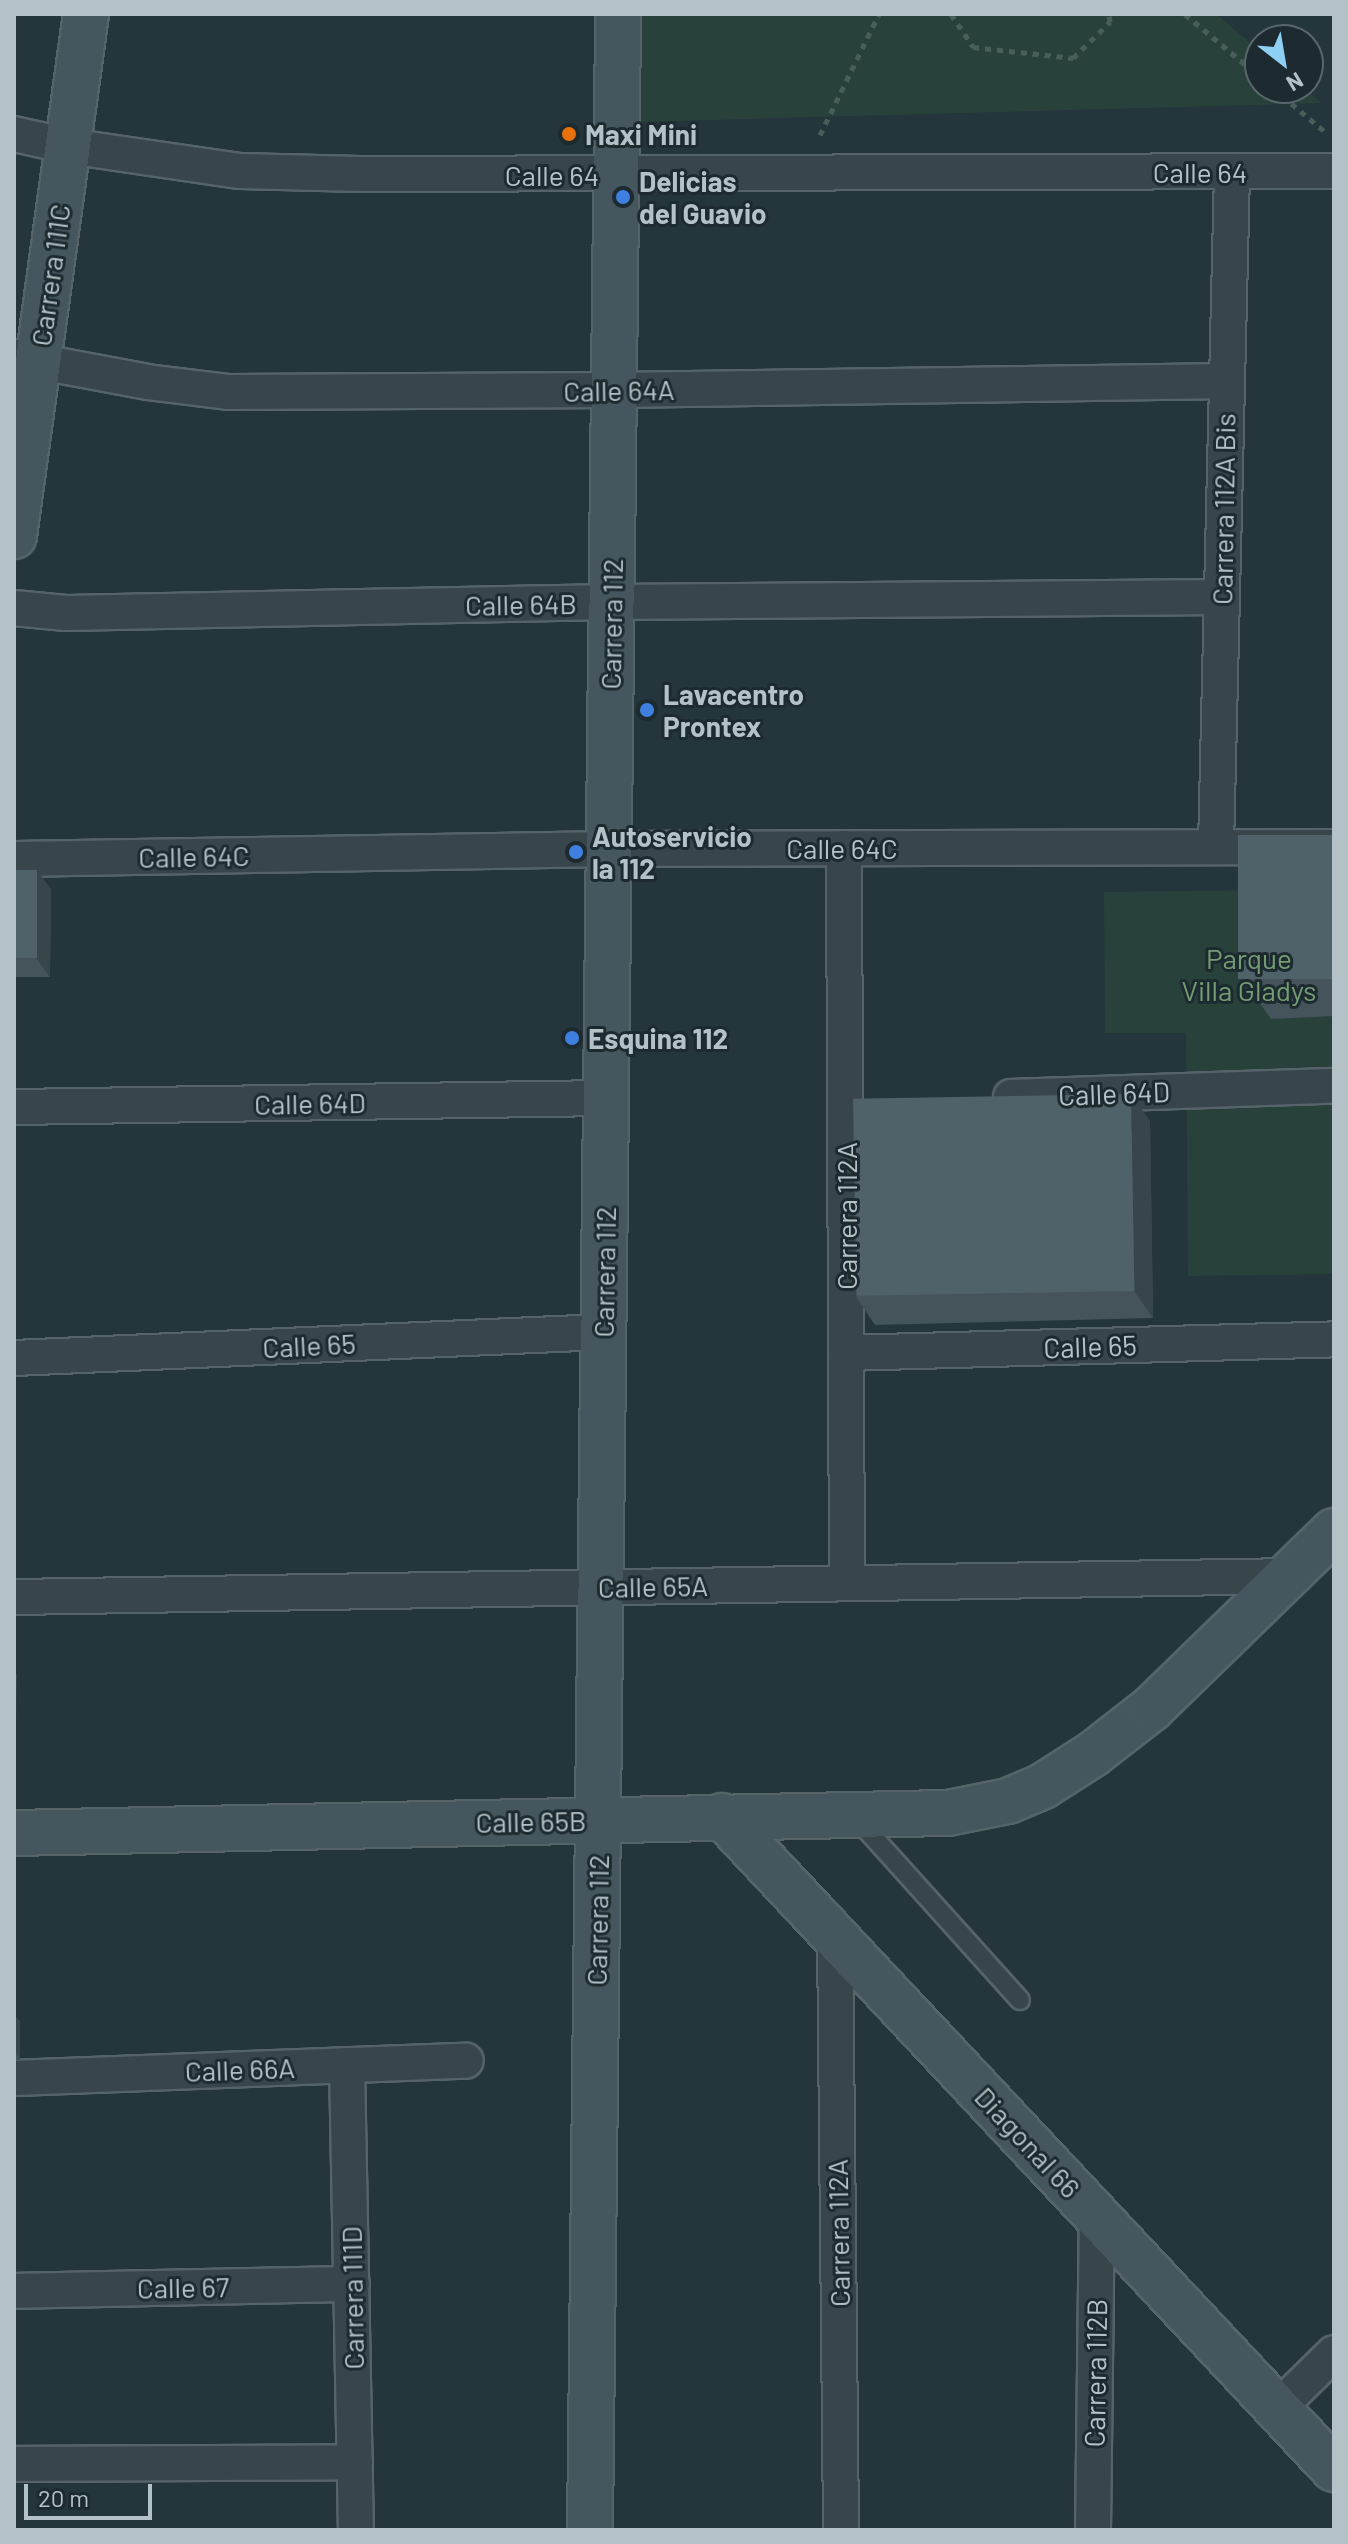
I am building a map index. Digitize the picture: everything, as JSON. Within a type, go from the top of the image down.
[{"type":"street","name":"Carrera 111C","points":[[14,536],[26,359],[68,146],[86,14]]},
{"type":"street","name":"Carrera 112","points":[[590,2530],[618,14]]},
{"type":"street","name":"Calle 64","points":[[14,134],[68,146],[240,171],[616,175],[1334,171]]},
{"type":"street","name":"Carrera 112A Bis","points":[[1216,847],[1232,172]]},
{"type":"street","name":"Calle 64A","points":[[26,359],[147,382],[229,392],[1227,381]]},
{"type":"street","name":"Calle 64B","points":[[14,608],[66,613],[611,602],[1221,597]]},
{"type":"street","name":"Calle 64C","points":[[14,859],[609,849],[1334,847]]},
{"type":"street","name":"Carrera 112A","points":[[844,848],[861,1102],[846,1353],[847,1583]]},
{"type":"street","name":"Calle 64D","points":[[984,1098],[1334,1086]]},
{"type":"street","name":"Calle 64D","points":[[14,1107],[606,1098]]},
{"type":"street","name":"Calle 65","points":[[14,1358],[603,1332]]},
{"type":"street","name":"Calle 65","points":[[846,1353],[1334,1339]]},
{"type":"street","name":"Calle 65B","points":[[14,1833],[948,1813],[1008,1801],[1043,1786],[1093,1754],[1152,1708],[1292,1576],[1334,1531]]},
{"type":"street","name":"Calle 65A","points":[[14,1597],[1292,1576]]},
{"type":"street","name":"Diagonal 66","points":[[722,1816],[1334,2469]]},
{"type":"street","name":"Carrera 112A","points":[[835,1936],[841,2530]]},
{"type":"street","name":"Calle 66A","points":[[14,2078],[466,2061]]},
{"type":"street","name":"Carrera 111D","points":[[347,2065],[356,2530]]},
{"type":"street","name":"Carrera 112B","points":[[1093,2530],[1097,2215]]},
{"type":"street","name":"Calle 67","points":[[14,2291],[352,2284]]},
{"type":"street","points":[[1278,2408],[1334,2353]]},
{"type":"street","points":[[14,2464],[355,2462]]},
{"type":"lane","points":[[852,1813],[1020,2000]]},
{"type":"path","points":[[801,174],[879,14]]},
{"type":"path","points":[[951,14],[973,47],[1073,58],[1110,22],[1109,14]]},
{"type":"path","points":[[1185,14],[1244,64]]},
{"type":"path","points":[[1292,104],[1334,139]]},
{"type":"green space","points":[[641,14],[1216,14],[1244,38],[1244,104],[1286,104],[639,122]]},
{"type":"green space","name":"Parque Villa Gladys","points":[[1334,889],[1334,1274],[1188,1276],[1186,1033],[1105,1033],[1104,892]]},
{"type":"building","points":[[1238,835],[1334,835],[1334,979],[1238,979]]},
{"type":"building","points":[[14,870],[37,870],[37,958],[14,958]]},
{"type":"building","points":[[1131,1094],[1134,1291],[856,1296],[853,1099]]},
{"type":"place","name":"Maxi Mini","points":[[569,134]]},
{"type":"place","name":"Delicias del Guavio","points":[[623,197]]},
{"type":"place","name":"Lavacentro Prontex","points":[[647,710]]},
{"type":"place","name":"Autoservicio la 112","points":[[576,852]]},
{"type":"place","name":"Esquina 112","points":[[572,1038]]}]
